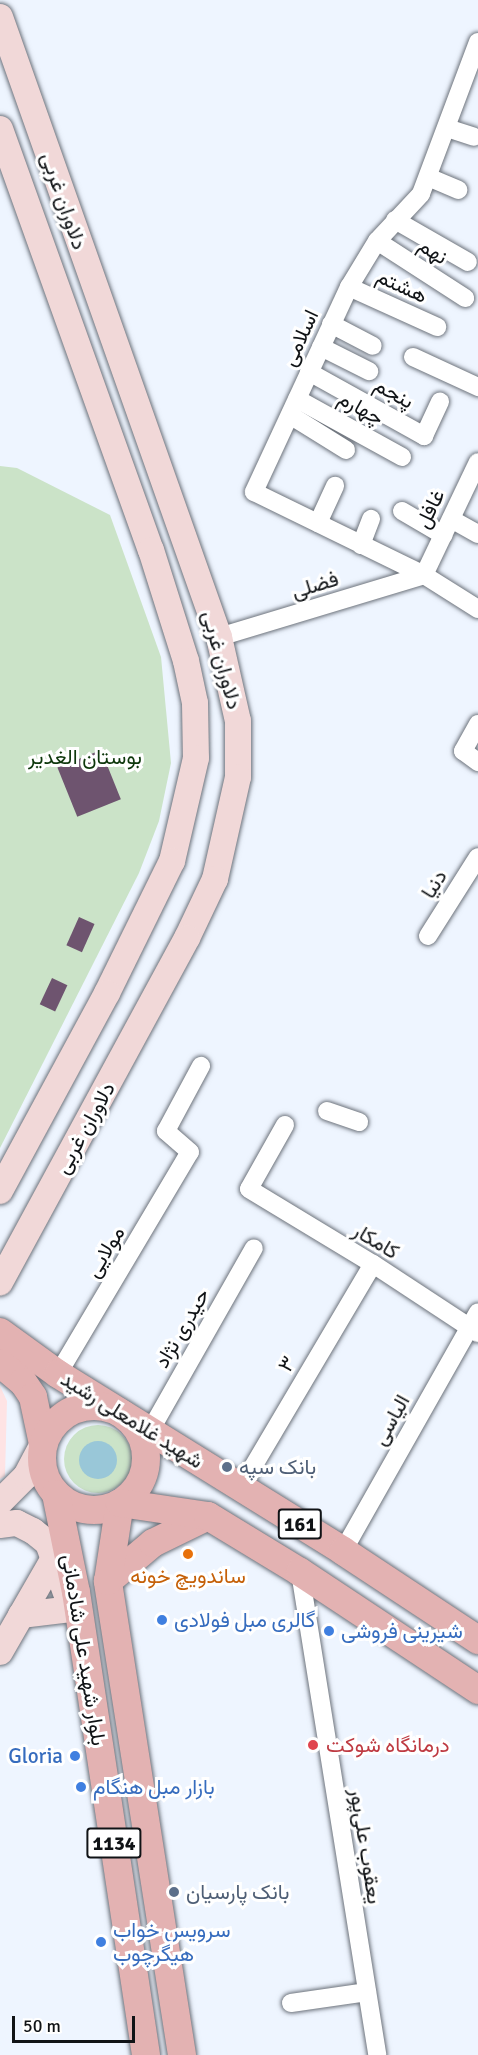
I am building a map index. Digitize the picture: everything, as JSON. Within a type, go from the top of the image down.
[{"type":"main road","name":"دلاوران غربی","points":[[0,17],[219,637],[238,721],[238,777],[214,879],[150,1012],[0,1282]]},
{"type":"main road","name":"دلاوران غربی","points":[[0,129],[151,550],[182,650],[195,703],[196,758],[172,861],[107,993],[0,1191]]},
{"type":"main road","name":"شهید غلامعلی رشید","points":[[0,1332],[58,1374],[343,1551],[478,1640]]},
{"type":"main road","name":"شهید غلامعلی رشید","points":[[0,1363],[23,1382],[33,1397],[43,1444]]},
{"type":"main road","points":[[0,1502],[26,1476],[49,1429],[60,1417],[73,1409],[89,1405],[105,1406],[120,1412],[139,1431],[146,1458],[139,1484],[120,1503],[107,1509],[86,1509],[67,1503],[56,1494],[46,1479],[41,1462],[43,1444]]},
{"type":"main road","name":"بلوار شهید علی شادمانی","points":[[56,1494],[63,1564],[77,1620],[146,2055]]},
{"type":"main road","name":"161","points":[[120,1503],[208,1516],[300,1572],[478,1690]]},
{"type":"main road","name":"بلوار شهید علی شادمانی","points":[[120,1503],[108,1573],[182,2055]]},
{"type":"main road","points":[[0,1652],[21,1615],[63,1564],[89,1559],[108,1573],[153,1543],[208,1516]]},
{"type":"main road","points":[[0,1525],[17,1523],[33,1531],[48,1543],[63,1564]]},
{"type":"main road","points":[[21,1615],[77,1620]]},
{"type":"street","name":"اسلامی","points":[[477,47],[473,72],[447,128],[421,194],[394,220],[377,241],[349,286],[255,492],[423,576],[478,609]]},
{"type":"street","points":[[447,128],[474,137]]},
{"type":"street","points":[[428,177],[458,190]]},
{"type":"street","points":[[394,220],[468,262]]},
{"type":"street","name":"نهم","points":[[377,241],[465,298]]},
{"type":"street","name":"هشتم","points":[[349,286],[437,327]]},
{"type":"street","points":[[331,324],[373,346]]},
{"type":"street","points":[[321,347],[369,371]]},
{"type":"street","points":[[413,357],[478,387]]},
{"type":"street","name":"پنجم","points":[[309,372],[424,436],[440,401]]},
{"type":"street","points":[[293,407],[346,450]]},
{"type":"street","name":"چهارم","points":[[293,407],[402,457]]},
{"type":"street","name":"غافل","points":[[423,576],[476,474]]},
{"type":"street","points":[[318,524],[335,486]]},
{"type":"street","points":[[402,511],[447,527],[478,534]]},
{"type":"street","points":[[361,545],[371,519]]},
{"type":"street","name":"فضلی","points":[[219,637],[423,576]]},
{"type":"street","points":[[471,757],[478,724]]},
{"type":"street","name":"دنیا","points":[[428,936],[478,857]]},
{"type":"street","name":"مولایی","points":[[58,1374],[190,1152],[166,1131],[201,1066]]},
{"type":"street","points":[[327,1111],[359,1122]]},
{"type":"street","name":"کامکار","points":[[285,1125],[249,1189],[475,1324]]},
{"type":"street","name":"حیدری نژاد","points":[[150,1431],[254,1248]]},
{"type":"street","name":"۳","points":[[241,1487],[373,1264]]},
{"type":"street","name":"الیاسی","points":[[343,1551],[475,1324]]},
{"type":"street","name":"یعقوب علی‌پور","points":[[300,1572],[377,2055]]},
{"type":"street","points":[[291,2003],[367,1992]]},
{"type":"shaded area","points":[[0,1386],[7,1401],[5,1476],[0,1479]]},
{"type":"green space","name":"بوستان الغدیر","points":[[0,466],[17,468],[110,515],[161,657],[171,763],[159,821],[139,873],[0,1148]]},
{"type":"green space","points":[[98,1425],[111,1428],[122,1435],[129,1446],[132,1459],[129,1472],[122,1483],[111,1490],[98,1493],[85,1490],[74,1483],[67,1472],[64,1459],[67,1446],[74,1435],[85,1428]]},
{"type":"water","points":[[98,1441],[105,1442],[111,1447],[116,1453],[116,1467],[111,1473],[105,1478],[98,1479],[91,1478],[85,1473],[80,1467],[79,1460],[80,1453],[85,1447],[91,1442]]},
{"type":"building","points":[[101,750],[121,799],[77,817],[57,768]]},
{"type":"building","points":[[79,917],[95,924],[82,952],[66,945]]},
{"type":"building","points":[[52,978],[67,985],[55,1011],[40,1004]]},
{"type":"place","name":"بانک سپه","points":[[227,1467]]},
{"type":"place","name":"ساندویچ خونه","points":[[188,1554]]},
{"type":"place","name":"گالری مبل فولادی","points":[[162,1620]]},
{"type":"place","name":"شیرینی فروشی","points":[[329,1631]]},
{"type":"place","name":"درمانگاه شوکت","points":[[313,1745]]},
{"type":"place","name":"Gloria","points":[[75,1756]]},
{"type":"place","name":"بازار مبل هنگام","points":[[81,1787]]},
{"type":"place","name":"بانک پارسیان","points":[[174,1892]]},
{"type":"place","name":"سرویس خواب هیگرچوب","points":[[101,1942]]}]
